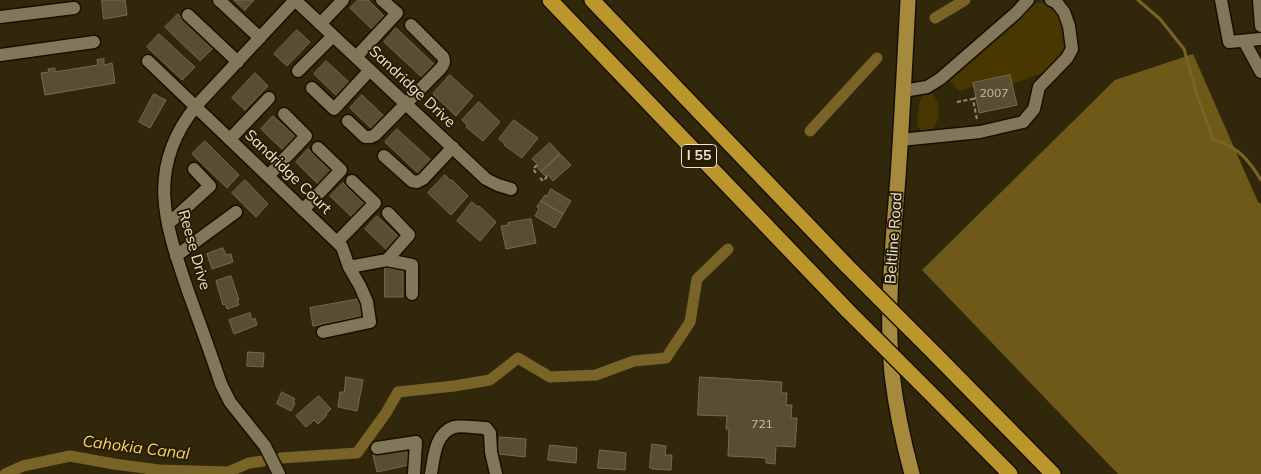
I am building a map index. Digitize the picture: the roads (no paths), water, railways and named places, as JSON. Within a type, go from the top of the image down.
[{"type":"highway","name":"I 55","points":[[550,0],[848,311],[1010,474]]},
{"type":"highway","name":"I 55","points":[[592,0],[847,266],[1054,474]]},
{"type":"main road","name":"Beltline Road","points":[[908,0],[890,326],[896,408],[912,474]]},
{"type":"street","points":[[219,0],[260,38]]},
{"type":"street","name":"Reese Drive","points":[[279,474],[265,446],[230,402],[226,393],[176,256],[164,198],[164,177],[172,146],[186,118],[295,0]]},
{"type":"street","name":"Sandridge Drive","points":[[295,0],[486,179],[511,189]]},
{"type":"street","points":[[320,24],[343,0]]},
{"type":"street","points":[[356,57],[397,13],[382,0]]},
{"type":"street","points":[[903,92],[927,86],[940,79],[1028,0]]},
{"type":"street","points":[[900,140],[980,132],[1023,122],[1034,109],[1038,87],[1067,58],[1072,49],[1069,26],[1064,12],[1052,0]]},
{"type":"street","points":[[1221,0],[1229,42],[1261,39]]},
{"type":"street","points":[[1259,0],[1261,26]]},
{"type":"street","points":[[0,17],[74,8]]},
{"type":"street","points":[[188,15],[238,62]]},
{"type":"street","points":[[348,121],[365,137],[375,135],[444,64],[443,56],[411,25]]},
{"type":"street","points":[[298,71],[333,36]]},
{"type":"street","points":[[1244,41],[1261,72]]},
{"type":"street","points":[[0,55],[94,42]]},
{"type":"street","name":"Sandridge Court","points":[[148,61],[342,247],[349,267],[367,302],[370,322],[323,332]]},
{"type":"street","points":[[312,88],[334,109],[370,70]]},
{"type":"street","points":[[230,139],[268,98]]},
{"type":"street","points":[[268,176],[306,136],[284,114]]},
{"type":"street","points":[[303,210],[341,170],[318,148]]},
{"type":"street","points":[[384,156],[412,181],[417,182],[423,179],[452,148]]},
{"type":"street","points":[[168,224],[210,186],[194,169]]},
{"type":"street","points":[[337,242],[375,203],[352,181]]},
{"type":"street","points":[[176,256],[236,212]]},
{"type":"street","points":[[386,260],[409,235],[388,214]]},
{"type":"street","points":[[349,267],[386,260],[412,265],[412,294]]},
{"type":"street","points":[[430,474],[437,444],[444,432],[455,426],[486,428],[490,433],[491,452],[496,474]]},
{"type":"street","points":[[377,448],[416,442],[414,474]]},
{"type":"waterway","name":"Cahokia Canal","points":[[935,18],[965,0]]},
{"type":"waterway","points":[[1138,0],[1160,19],[1184,49],[1197,95],[1213,139],[1241,154],[1261,180]]},
{"type":"waterway","name":"Cahokia Canal","points":[[810,131],[877,58]]},
{"type":"waterway","name":"Cahokia Canal","points":[[281,458],[357,453],[386,413],[398,392],[490,380],[518,358],[550,377],[596,375],[634,361],[666,358],[690,322],[697,279],[728,249]]},
{"type":"waterway","name":"Cahokia Canal","points":[[5,474],[23,466],[70,456],[159,470],[228,472],[249,463],[263,461]]}]
